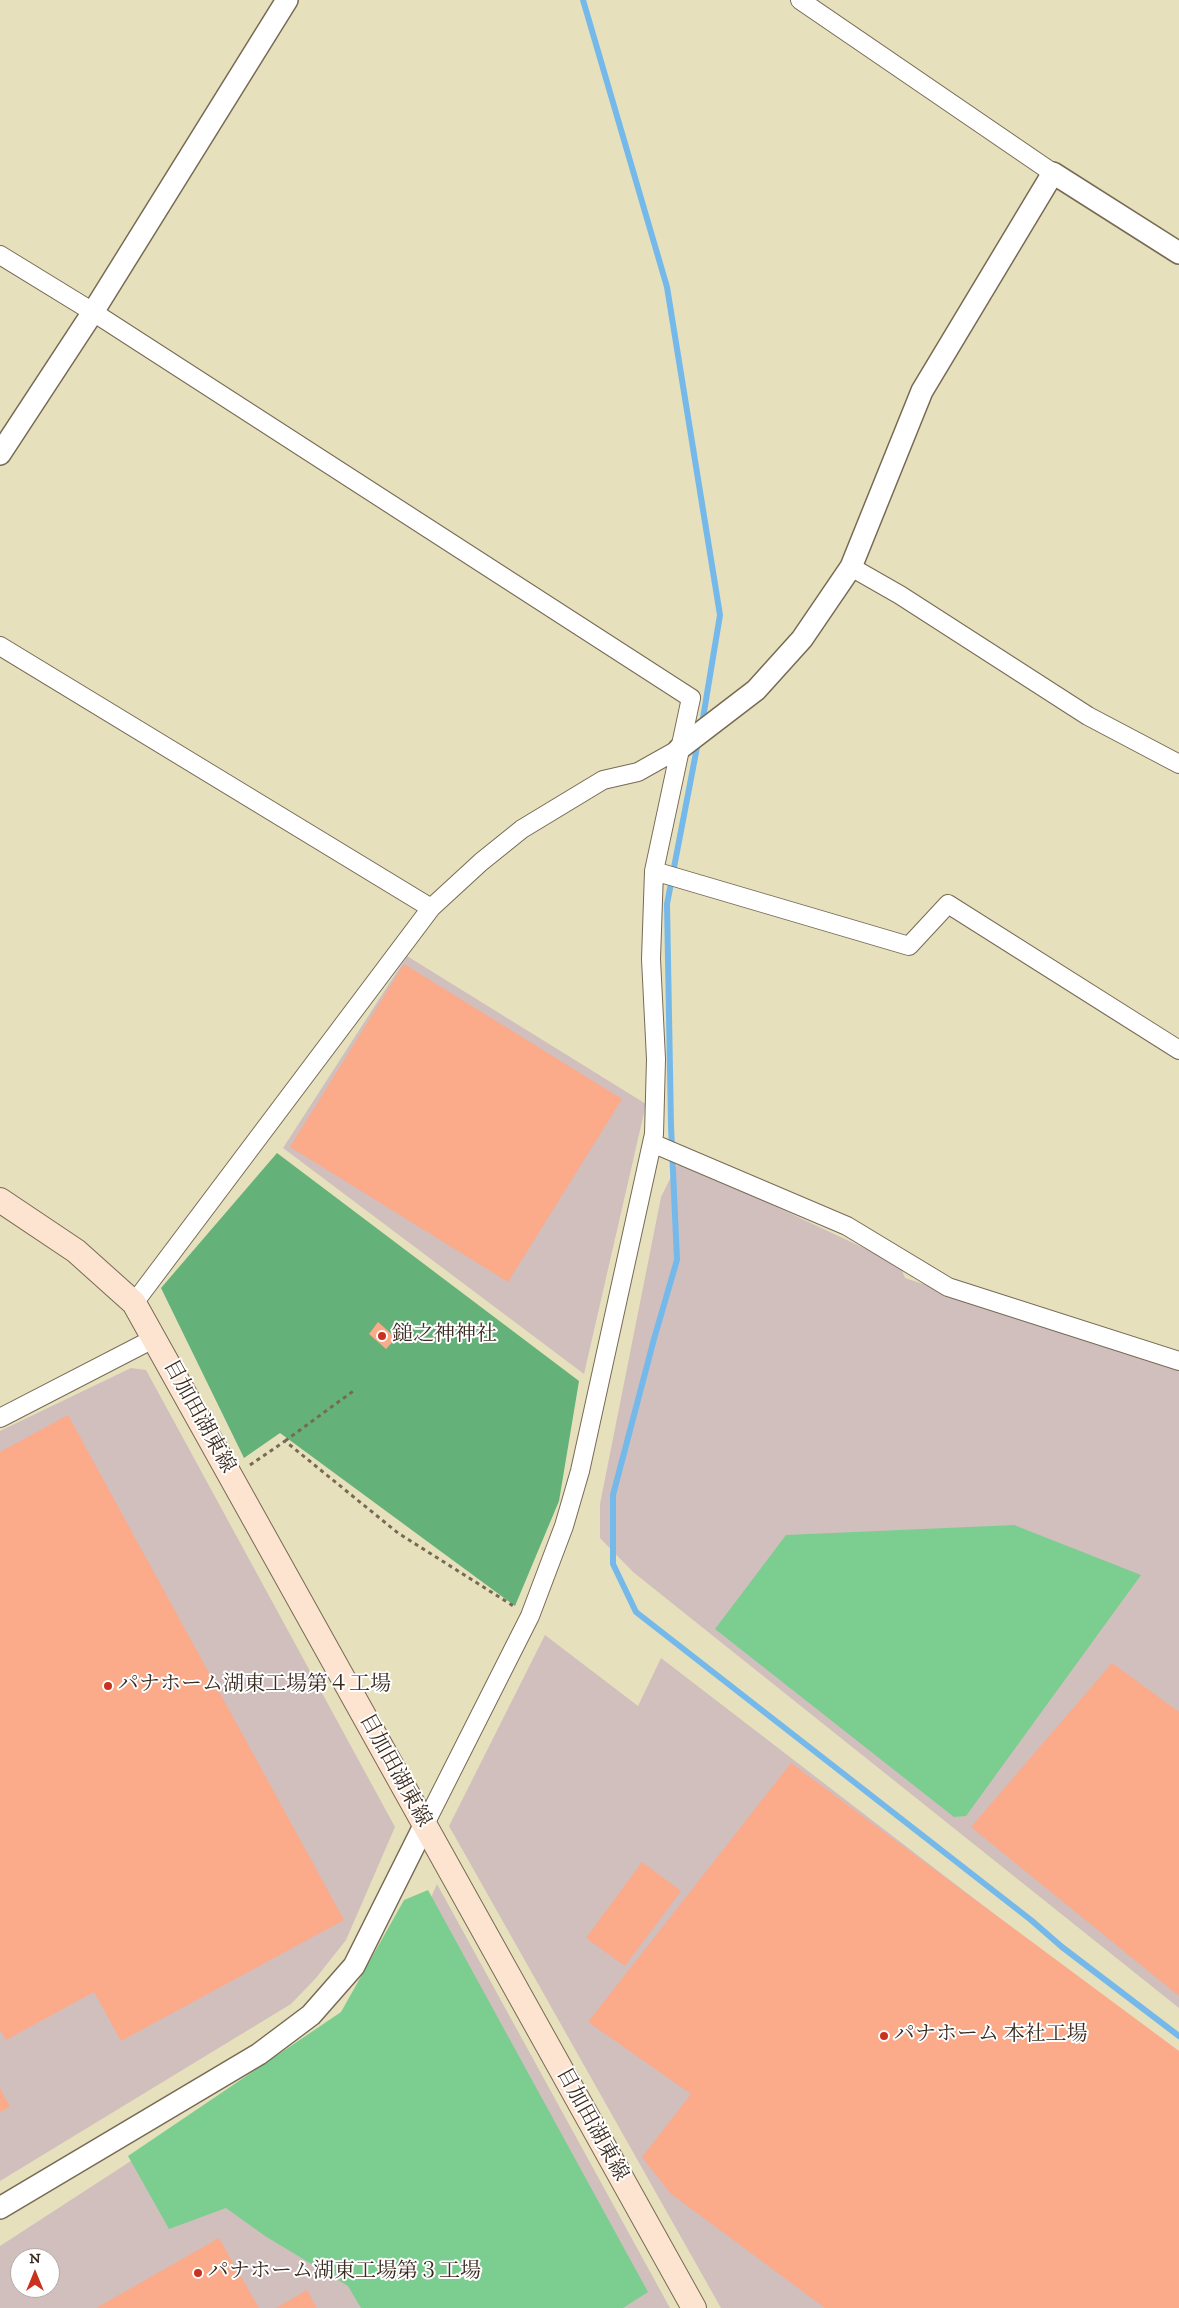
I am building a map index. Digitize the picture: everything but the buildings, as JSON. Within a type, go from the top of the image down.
[{"type":"main road","name":"目加田湖東線","points":[[0,1200],[76,1251],[134,1303],[694,2308]]},
{"type":"street","points":[[0,454],[93,312],[287,0]]},
{"type":"street","points":[[800,0],[1053,173],[1179,253]]},
{"type":"street","points":[[134,1303],[431,908],[481,862],[522,828],[603,780],[638,772],[679,749],[756,690],[802,639],[850,566],[922,391],[1053,173]]},
{"type":"street","points":[[0,255],[3,259],[93,312],[691,698],[654,871],[651,959],[656,1060],[652,1143],[580,1471],[564,1526],[530,1616],[354,1966],[311,2015],[259,2054],[0,2208]]},
{"type":"street","points":[[850,566],[900,595],[1088,716],[1179,764]]},
{"type":"street","points":[[0,646],[431,908]]},
{"type":"street","points":[[654,871],[909,946],[948,904],[1179,1050]]},
{"type":"street","points":[[652,1143],[848,1226],[948,1287],[1179,1361]]},
{"type":"street","points":[[0,1418],[155,1338]]},
{"type":"path","points":[[232,1477],[356,1389]]},
{"type":"path","points":[[285,1441],[398,1533],[530,1616]]},
{"type":"shaded area","points":[[407,956],[646,1104],[584,1374],[283,1148]]},
{"type":"shaded area","points":[[679,1161],[900,1265],[905,1278],[1179,1370],[1179,2008],[633,1572],[600,1538],[600,1504],[661,1197]]},
{"type":"shaded area","name":"パナホーム湖東工場第４工場","points":[[131,1368],[146,1370],[395,1827],[346,1940],[316,1978],[291,2004],[0,2181],[0,1431]]},
{"type":"shaded area","name":"パナホーム 本社工場","points":[[545,1635],[638,1706],[661,1658],[1179,2056],[1179,2308],[721,2308],[449,1826]]},
{"type":"shaded area","points":[[437,1884],[670,2308],[0,2308],[0,2246],[388,1994]]},
{"type":"green space","points":[[277,1153],[579,1381],[559,1501],[515,1606],[280,1433],[244,1458],[161,1288]]},
{"type":"green space","points":[[1014,1525],[1141,1575],[966,1816],[954,1817],[715,1629],[786,1535]]},
{"type":"green space","points":[[428,1890],[648,2292],[623,2308],[361,2308],[348,2286],[265,2236],[226,2208],[169,2229],[128,2156],[341,2012],[404,1900]]},
{"type":"waterway","points":[[583,0],[667,287],[720,615],[702,724]]},
{"type":"waterway","points":[[698,742],[667,904],[671,1126],[677,1260],[613,1495],[613,1564],[636,1612],[1031,1920],[1062,1947],[1179,2036]]},
{"type":"place","name":"鎚之神神社","points":[[382,1336]]},
{"type":"place","name":"パナホーム湖東工場第４工場","points":[[108,1686]]},
{"type":"place","name":"パナホーム 本社工場","points":[[884,2036]]},
{"type":"place","name":"パナホーム湖東工場第３工場","points":[[198,2273]]}]
